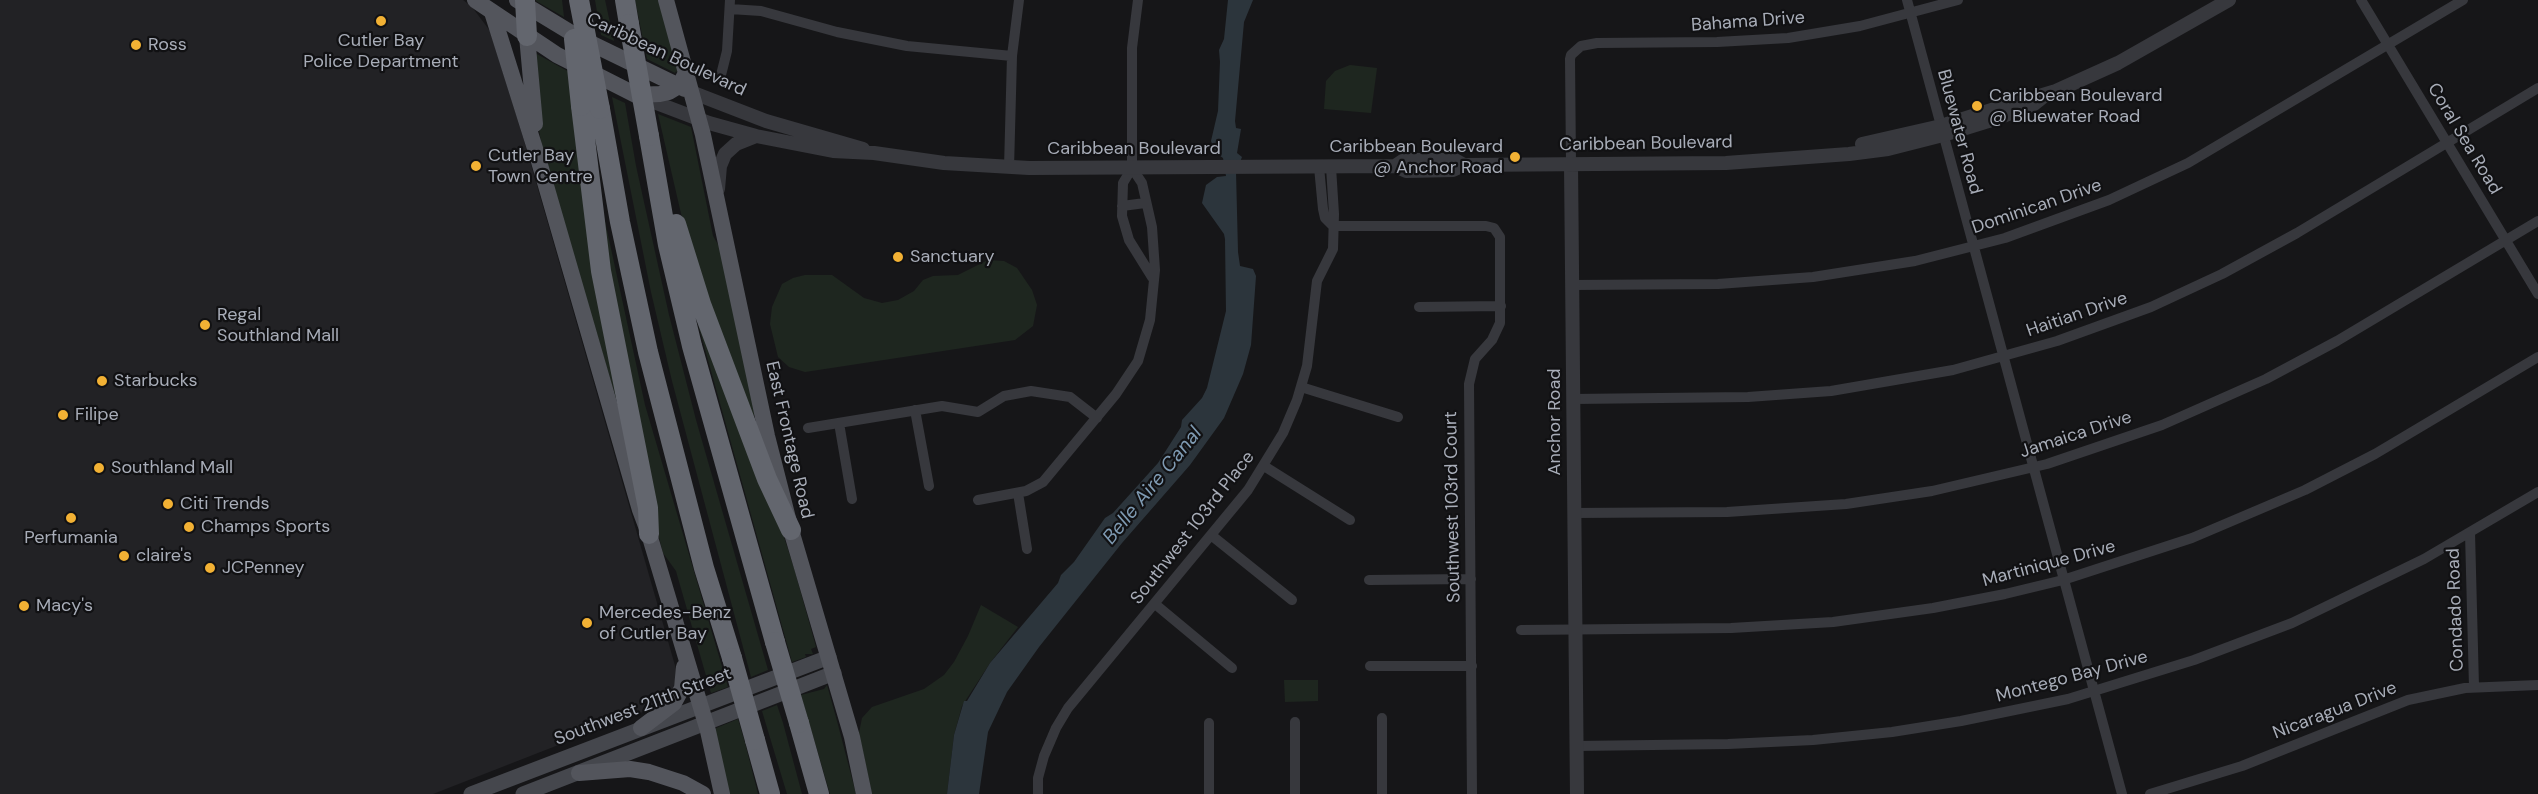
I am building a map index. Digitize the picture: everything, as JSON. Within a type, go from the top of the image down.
[{"type":"highway","points":[[570,0],[590,108],[618,212],[648,352],[683,489],[770,794]]},
{"type":"highway","points":[[579,0],[590,108],[600,271],[648,508],[649,534]]},
{"type":"highway","points":[[625,0],[668,245],[692,346],[819,794]]},
{"type":"highway","points":[[522,2],[527,36]]},
{"type":"highway","points":[[649,136],[701,304],[767,479],[791,530]]},
{"type":"main road","name":"Caribbean Boulevard","points":[[476,0],[527,36],[636,95]]},
{"type":"main road","name":"East Frontage Road","points":[[666,0],[686,83],[699,120],[756,389],[791,530],[834,673],[864,794]]},
{"type":"main road","name":"Caribbean Boulevard","points":[[522,2],[578,37],[686,83]]},
{"type":"main road","points":[[492,12],[701,707],[722,794]]},
{"type":"main road","points":[[537,158],[527,36],[578,37]]},
{"type":"main road","points":[[636,95],[660,94],[686,83]]},
{"type":"main road","points":[[641,728],[668,709],[677,699],[684,683],[684,655]]},
{"type":"main road","name":"Southwest 211th Street","points":[[471,794],[829,657]]},
{"type":"main road","name":"Southwest 211th Street","points":[[523,794],[834,673]]},
{"type":"main road","points":[[579,773],[630,769],[649,772],[666,776],[702,793]]},
{"type":"street","points":[[1010,168],[1012,56],[1019,0]]},
{"type":"street","points":[[1138,0],[1132,41],[1132,168],[1123,183],[1122,206],[1123,223],[1127,235],[1152,278]]},
{"type":"street","name":"Bluewater Road","points":[[1906,0],[2122,794]]},
{"type":"street","name":"Bahama Drive","points":[[1574,52],[1581,46],[1592,43],[1717,42],[1788,38],[1860,26],[1958,0]]},
{"type":"street","name":"Caribbean Boulevard","points":[[636,95],[699,120],[756,136],[833,151],[874,153],[945,164],[1010,168],[1395,166],[1406,171],[1453,170],[1464,165],[1734,162],[1849,154],[1888,148],[1942,131],[1998,118],[2034,104],[2044,96],[2118,63],[2229,0]]},
{"type":"street","name":"Coral Sea Road","points":[[2361,0],[2538,294]]},
{"type":"street","name":"Dominican Drive","points":[[1572,285],[1718,284],[1796,279],[1897,265],[1973,247],[2056,221],[2119,196],[2170,172],[2236,136],[2463,0]]},
{"type":"street","points":[[721,75],[728,51],[730,5],[766,12],[837,32],[907,46],[1012,56]]},
{"type":"street","name":"Anchor Road","points":[[1574,52],[1569,63],[1576,794]]},
{"type":"street","name":"Caribbean Boulevard","points":[[686,83],[766,121],[855,145],[874,153]]},
{"type":"street","name":"Haitian Drive","points":[[1573,399],[1728,398],[1821,392],[1925,376],[2003,357],[2096,328],[2162,302],[2222,274],[2297,233],[2538,88]]},
{"type":"street","points":[[716,197],[720,166],[725,154],[736,144],[756,136]]},
{"type":"street","name":"Southwest 103rd Place","points":[[1038,794],[1041,763],[1056,728],[1068,708],[1248,490],[1283,433],[1301,387],[1312,334],[1317,281],[1332,255],[1334,214],[1325,167]]},
{"type":"street","points":[[978,500],[1032,490],[1043,482],[1123,385],[1138,361],[1150,320],[1152,278],[1155,270],[1153,237],[1142,183],[1132,168]]},
{"type":"street","points":[[1122,206],[1145,203]]},
{"type":"street","name":"Jamaica Drive","points":[[1574,513],[1727,512],[1846,504],[1932,491],[2033,467],[2162,425],[2255,384],[2337,341],[2538,221]]},
{"type":"street","name":"Southwest 103rd Court","points":[[1333,226],[1482,225],[1496,230],[1501,241],[1499,328],[1492,340],[1477,355],[1469,377],[1472,794]]},
{"type":"street","points":[[1419,307],[1501,306]]},
{"type":"street","name":"Martinique Drive","points":[[1521,630],[1731,628],[1833,622],[1943,606],[2063,580],[2192,538],[2305,490],[2382,449],[2538,357]]},
{"type":"street","points":[[1301,387],[1398,417]]},
{"type":"street","points":[[808,428],[946,406],[978,412],[1004,396],[1037,392],[1071,397],[1097,418]]},
{"type":"street","points":[[915,410],[929,486]]},
{"type":"street","points":[[839,423],[852,499]]},
{"type":"street","points":[[1264,466],[1350,520]]},
{"type":"street","name":"Montego Bay Drive","points":[[1576,746],[1755,743],[1854,736],[2024,710],[2093,692],[2194,660],[2292,623],[2396,574],[2538,492]]},
{"type":"street","points":[[1018,493],[1027,549]]},
{"type":"street","name":"Condado Road","points":[[2470,533],[2474,687]]},
{"type":"street","points":[[1211,535],[1292,600]]},
{"type":"street","points":[[1369,580],[1471,579]]},
{"type":"street","points":[[1155,604],[1232,668]]},
{"type":"street","points":[[1370,666],[1472,666]]},
{"type":"street","name":"Nicaragua Drive","points":[[2150,794],[2242,766],[2390,706],[2433,693],[2474,687],[2538,685]]},
{"type":"street","points":[[1382,718],[1382,794]]},
{"type":"street","points":[[1295,722],[1295,794]]},
{"type":"street","points":[[1209,723],[1209,794]]},
{"type":"shaded area","points":[[0,0],[463,0],[472,7],[490,31],[523,137],[676,669],[677,675],[671,695],[658,706],[433,794],[0,794]]},
{"type":"shaded area","points":[[536,0],[562,0],[564,17],[536,1]]},
{"type":"shaded area","points":[[595,0],[605,0],[614,41],[601,35]]},
{"type":"shaded area","points":[[635,0],[660,0],[679,70],[677,73],[647,59]]},
{"type":"shaded area","points":[[535,53],[571,73],[631,449],[542,150],[538,122]]},
{"type":"shaded area","points":[[1350,65],[1377,68],[1371,113],[1324,109],[1326,81],[1335,71]]},
{"type":"shaded area","points":[[612,97],[625,103],[636,166],[669,315],[696,420],[768,670],[751,677],[672,381],[651,292]]},
{"type":"shaded area","points":[[658,114],[691,127],[713,236],[723,253],[756,415],[749,416],[689,248]]},
{"type":"shaded area","points":[[603,212],[645,405],[728,687],[711,693],[676,571],[663,553],[648,494],[619,354]]},
{"type":"shaded area","points":[[988,260],[1004,261],[1017,268],[1032,290],[1037,305],[1033,326],[1015,340],[805,372],[789,367],[778,357],[770,324],[772,307],[782,284],[793,278],[805,275],[832,275],[864,298],[882,303],[898,300],[914,291],[923,280],[933,276],[958,275]]},
{"type":"shaded area","points":[[691,299],[773,503],[816,647],[811,649],[813,654],[805,654],[806,657],[792,662]]},
{"type":"shaded area","points":[[981,605],[1018,627],[990,663],[962,706],[954,735],[947,794],[872,794],[859,733],[862,718],[872,707],[924,689],[944,675],[968,636]]},
{"type":"shaded area","points":[[1284,680],[1318,680],[1318,701],[1285,702]]},
{"type":"shaded area","points":[[827,685],[856,794],[830,794],[801,695],[824,689]]},
{"type":"shaded area","points":[[777,705],[802,794],[787,794],[762,711]]},
{"type":"shaded area","points":[[738,719],[758,794],[729,794],[714,729]]},
{"type":"water","name":"Belle Aire Canal","points":[[1228,0],[1253,0],[1244,22],[1235,121],[1236,128],[1241,129],[1237,153],[1242,157],[1236,172],[1238,252],[1240,266],[1253,269],[1256,276],[1251,345],[1243,374],[1224,418],[1190,465],[1122,543],[1039,647],[1007,692],[988,732],[979,794],[947,794],[954,735],[964,701],[967,701],[990,663],[1058,583],[1061,575],[1074,562],[1105,518],[1113,513],[1158,463],[1181,427],[1182,420],[1202,398],[1207,388],[1226,311],[1225,239],[1224,234],[1202,203],[1206,185],[1217,177],[1226,176],[1223,158],[1216,153],[1211,141],[1218,111],[1219,50],[1224,39]]},
{"type":"place","name":"Cutler Bay Police Department","points":[[381,21]]},
{"type":"place","name":"Ross","points":[[136,45]]},
{"type":"place","name":"Caribbean Boulevard @ Bluewater Road","points":[[1977,106]]},
{"type":"place","name":"Caribbean Boulevard @ Anchor Road","points":[[1515,157]]},
{"type":"place","name":"Cutler Bay Town Centre","points":[[476,166]]},
{"type":"place","name":"Sanctuary","points":[[898,257]]},
{"type":"place","name":"Regal Southland Mall","points":[[205,325]]},
{"type":"place","name":"Starbucks","points":[[102,381]]},
{"type":"place","name":"Filipe","points":[[63,415]]},
{"type":"place","name":"Southland Mall","points":[[99,468]]},
{"type":"place","name":"Citi Trends","points":[[168,504]]},
{"type":"place","name":"Perfumania","points":[[71,518]]},
{"type":"place","name":"Champs Sports","points":[[189,527]]},
{"type":"place","name":"claire's","points":[[124,556]]},
{"type":"place","name":"JCPenney","points":[[210,568]]},
{"type":"place","name":"Macy's","points":[[24,606]]},
{"type":"place","name":"Mercedes-Benz of Cutler Bay","points":[[587,623]]}]
